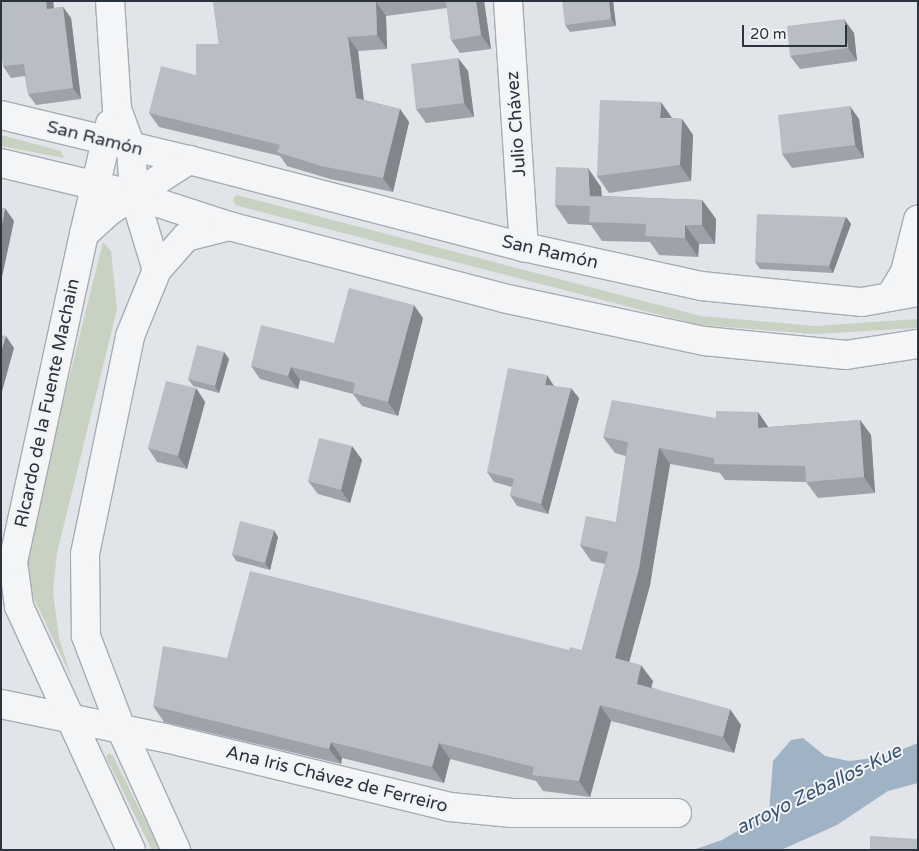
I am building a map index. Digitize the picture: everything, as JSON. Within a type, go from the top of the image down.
[{"type":"street","points":[[110,1],[117,109],[131,147],[134,195],[157,270]]},
{"type":"street","name":"Julio Chávez","points":[[508,1],[524,246]]},
{"type":"street","name":"RIcardo de la Fuente Machain","points":[[117,109],[103,141],[92,187],[84,234],[12,562],[19,606],[69,721],[129,844]]},
{"type":"street","name":"San Ramón","points":[[1,115],[103,141],[189,160],[524,246],[701,286],[862,302],[918,292]]},
{"type":"street","name":"San Ramón","points":[[134,195],[189,160]]},
{"type":"street","points":[[1,164],[92,187],[134,195],[229,226],[503,298],[704,341],[846,355],[918,344]]},
{"type":"street","points":[[84,234],[134,195]]},
{"type":"street","points":[[890,297],[905,272],[918,220]]},
{"type":"street","points":[[176,850],[122,731],[86,636],[85,554],[130,336],[157,270],[186,236],[229,226]]},
{"type":"street","name":"Ana Iris Chávez de Ferreiro","points":[[1,704],[69,721],[166,738],[450,807],[512,814],[677,813]]},
{"type":"green space","points":[[1,135],[61,151],[64,158],[1,146]]},
{"type":"green space","points":[[237,195],[701,316],[815,326],[918,319],[918,328],[814,334],[699,325],[235,205],[233,198]]},
{"type":"green space","points":[[103,242],[111,251],[117,309],[57,553],[53,592],[59,638],[72,679],[29,588],[27,547]]},
{"type":"green space","points":[[109,753],[113,756],[160,850],[152,850],[106,757]]},
{"type":"water","name":"arroyo Zeballos-Kue","points":[[803,738],[825,756],[849,761],[883,757],[918,743],[918,783],[888,791],[837,825],[781,850],[693,850],[722,840],[769,812],[773,761],[791,740]]},
{"type":"building","points":[[1,1],[46,1],[47,9],[63,7],[73,88],[28,94],[24,64],[3,66]]},
{"type":"building","points":[[213,1],[385,1],[376,2],[377,35],[348,37],[356,98],[400,109],[383,178],[321,166],[277,152],[280,145],[149,113],[161,66],[196,75],[196,44],[219,44]]},
{"type":"building","points":[[446,1],[476,1],[481,35],[451,40]]},
{"type":"building","points":[[562,1],[609,1],[611,19],[565,25]]},
{"type":"building","points":[[844,19],[848,48],[790,56],[787,26]]},
{"type":"building","points":[[458,58],[464,103],[416,109],[411,64]]},
{"type":"building","points":[[600,100],[661,102],[660,118],[682,119],[680,165],[597,176]]},
{"type":"building","points":[[850,106],[855,145],[782,154],[778,115]]},
{"type":"building","points":[[556,167],[588,168],[590,201],[590,196],[702,200],[702,225],[685,225],[685,238],[645,236],[646,224],[589,222],[590,206],[555,205]]},
{"type":"building","points":[[1,208],[5,208],[1,229]]},
{"type":"building","points":[[757,214],[846,217],[829,266],[755,262]]},
{"type":"building","points":[[349,288],[414,305],[388,402],[353,393],[355,383],[291,367],[288,376],[251,366],[261,325],[334,343]]},
{"type":"building","points":[[1,335],[6,336],[1,351]]},
{"type":"building","points":[[197,345],[224,352],[215,386],[188,379]]},
{"type":"building","points":[[508,368],[547,375],[545,385],[571,388],[541,504],[510,495],[514,479],[487,472]]},
{"type":"building","points":[[166,381],[196,388],[178,456],[148,448]]},
{"type":"building","points":[[612,400],[716,418],[716,411],[758,412],[758,428],[860,420],[864,477],[806,482],[805,466],[714,464],[714,458],[659,448],[639,569],[615,658],[641,665],[637,684],[730,709],[723,737],[600,705],[579,781],[532,775],[534,767],[439,743],[432,767],[331,742],[329,749],[153,706],[163,646],[227,658],[250,571],[569,650],[570,647],[582,650],[608,552],[580,545],[586,516],[616,522],[628,442],[603,437]]},
{"type":"building","points":[[319,438],[352,446],[341,490],[308,481]]},
{"type":"building","points":[[240,521],[274,530],[265,563],[232,554]]},
{"type":"building","points":[[870,836],[918,839],[918,850],[870,850]]}]
